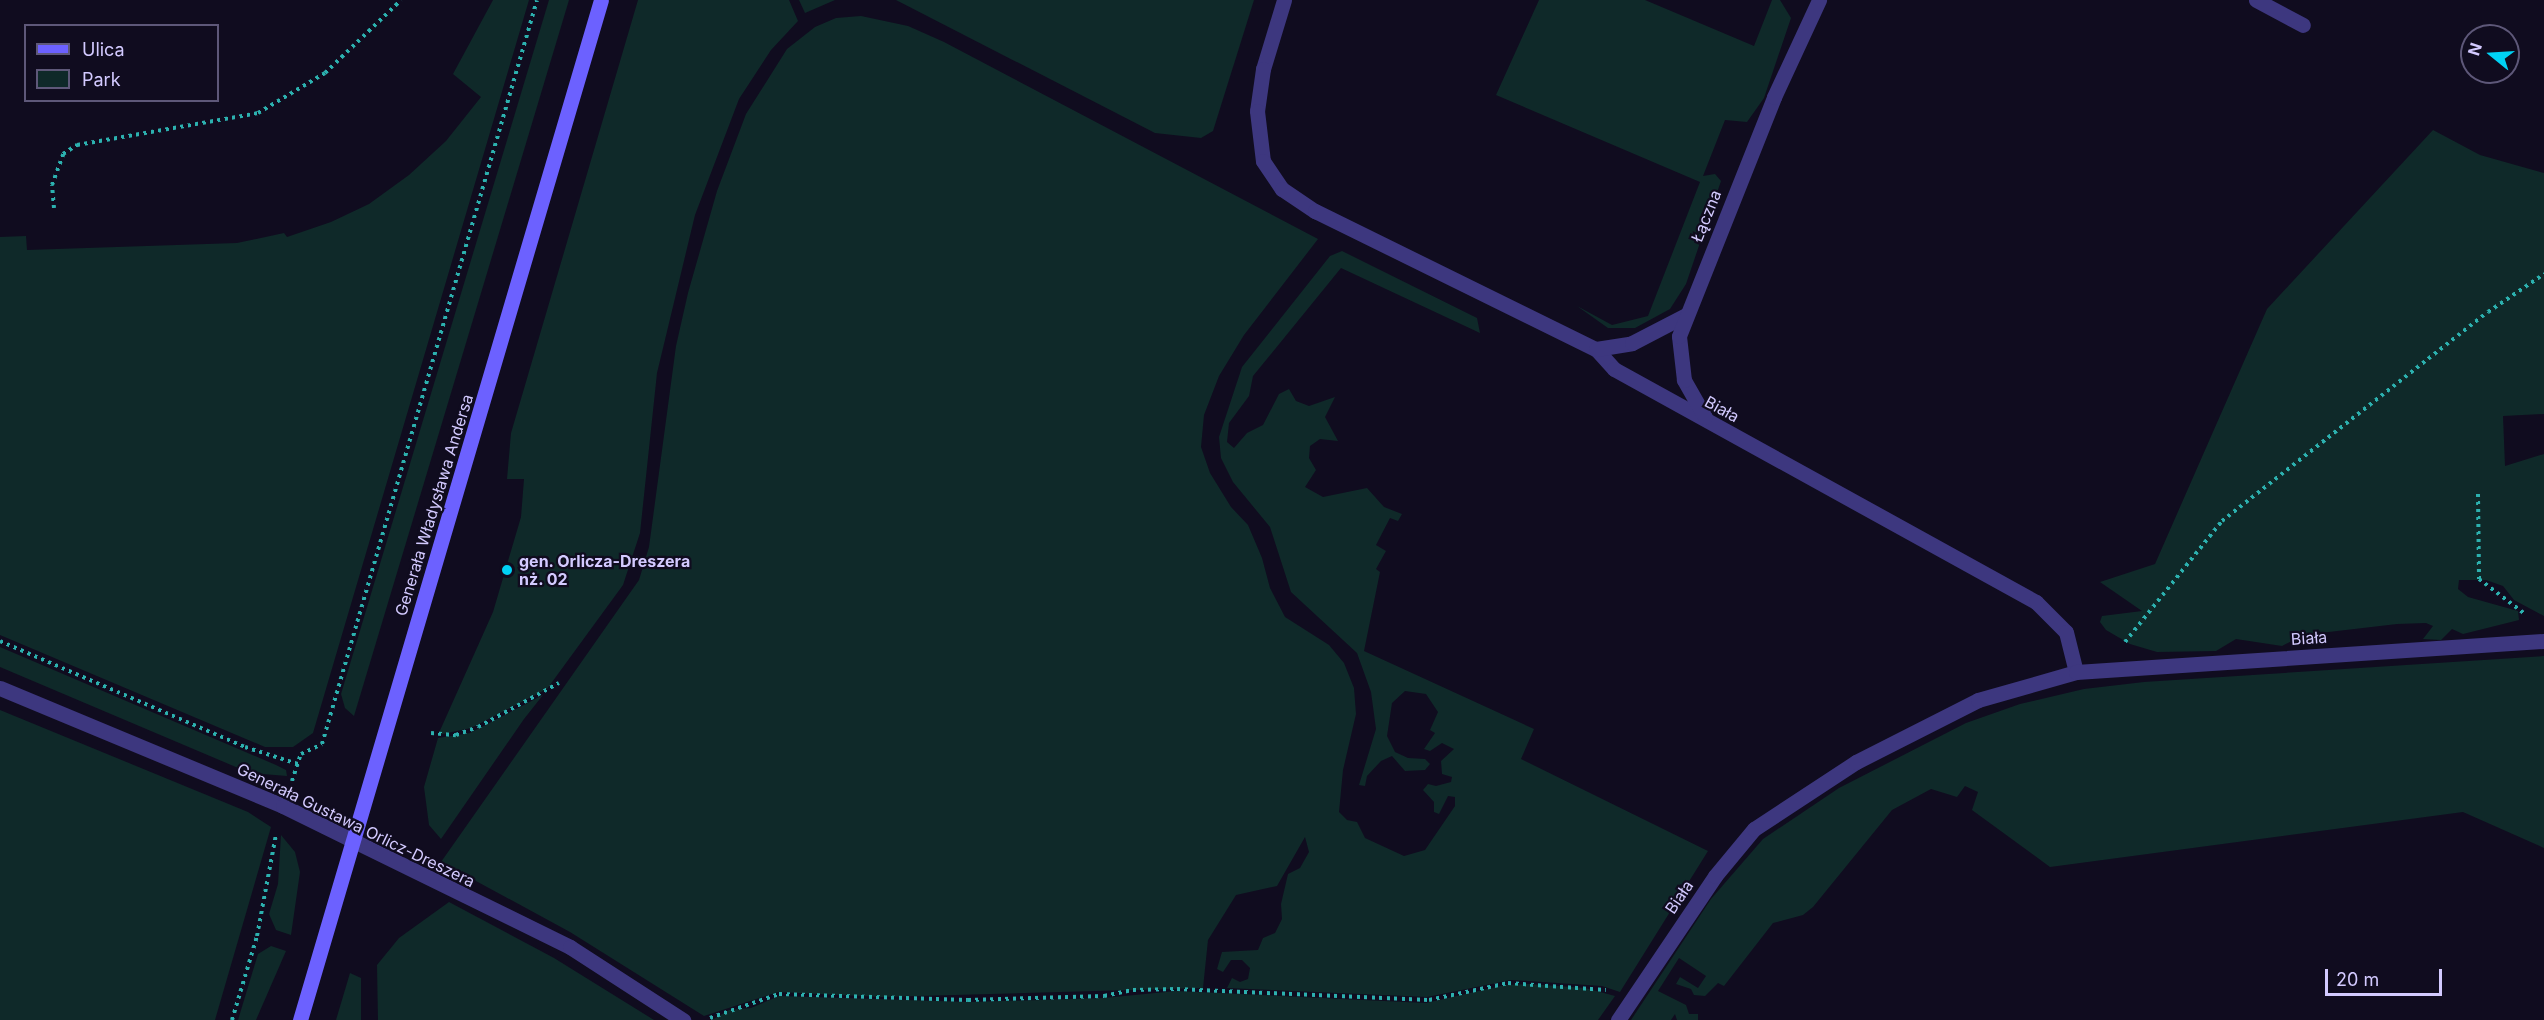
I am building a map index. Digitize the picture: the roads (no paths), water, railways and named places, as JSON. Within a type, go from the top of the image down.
[{"type":"main road","name":"Generała Władysława Andersa","points":[[300,1020],[601,0]]},
{"type":"street","name":"Biała","points":[[1284,0],[1260,85],[1260,150],[1274,180],[1315,211],[1596,349],[1614,369],[2036,602],[2066,632],[2076,672]]},
{"type":"street","name":"Łączna","points":[[1732,435],[1702,414],[1684,380],[1678,352],[1686,315],[1774,97],[1819,0]]},
{"type":"street","points":[[2256,0],[2303,25]]},
{"type":"street","points":[[1596,349],[1632,343],[1686,315]]},
{"type":"street","name":"Biała","points":[[1618,1020],[1725,862],[1771,816],[1856,762],[1978,700],[2076,672],[2544,641]]},
{"type":"street","name":"Generała Gustawa Orlicz-Dreszera","points":[[0,688],[282,806],[352,840],[570,947],[683,1020]]},
{"type":"place","name":"gen. Orlicza-Dreszera nż. 02","points":[[507,570]]}]
